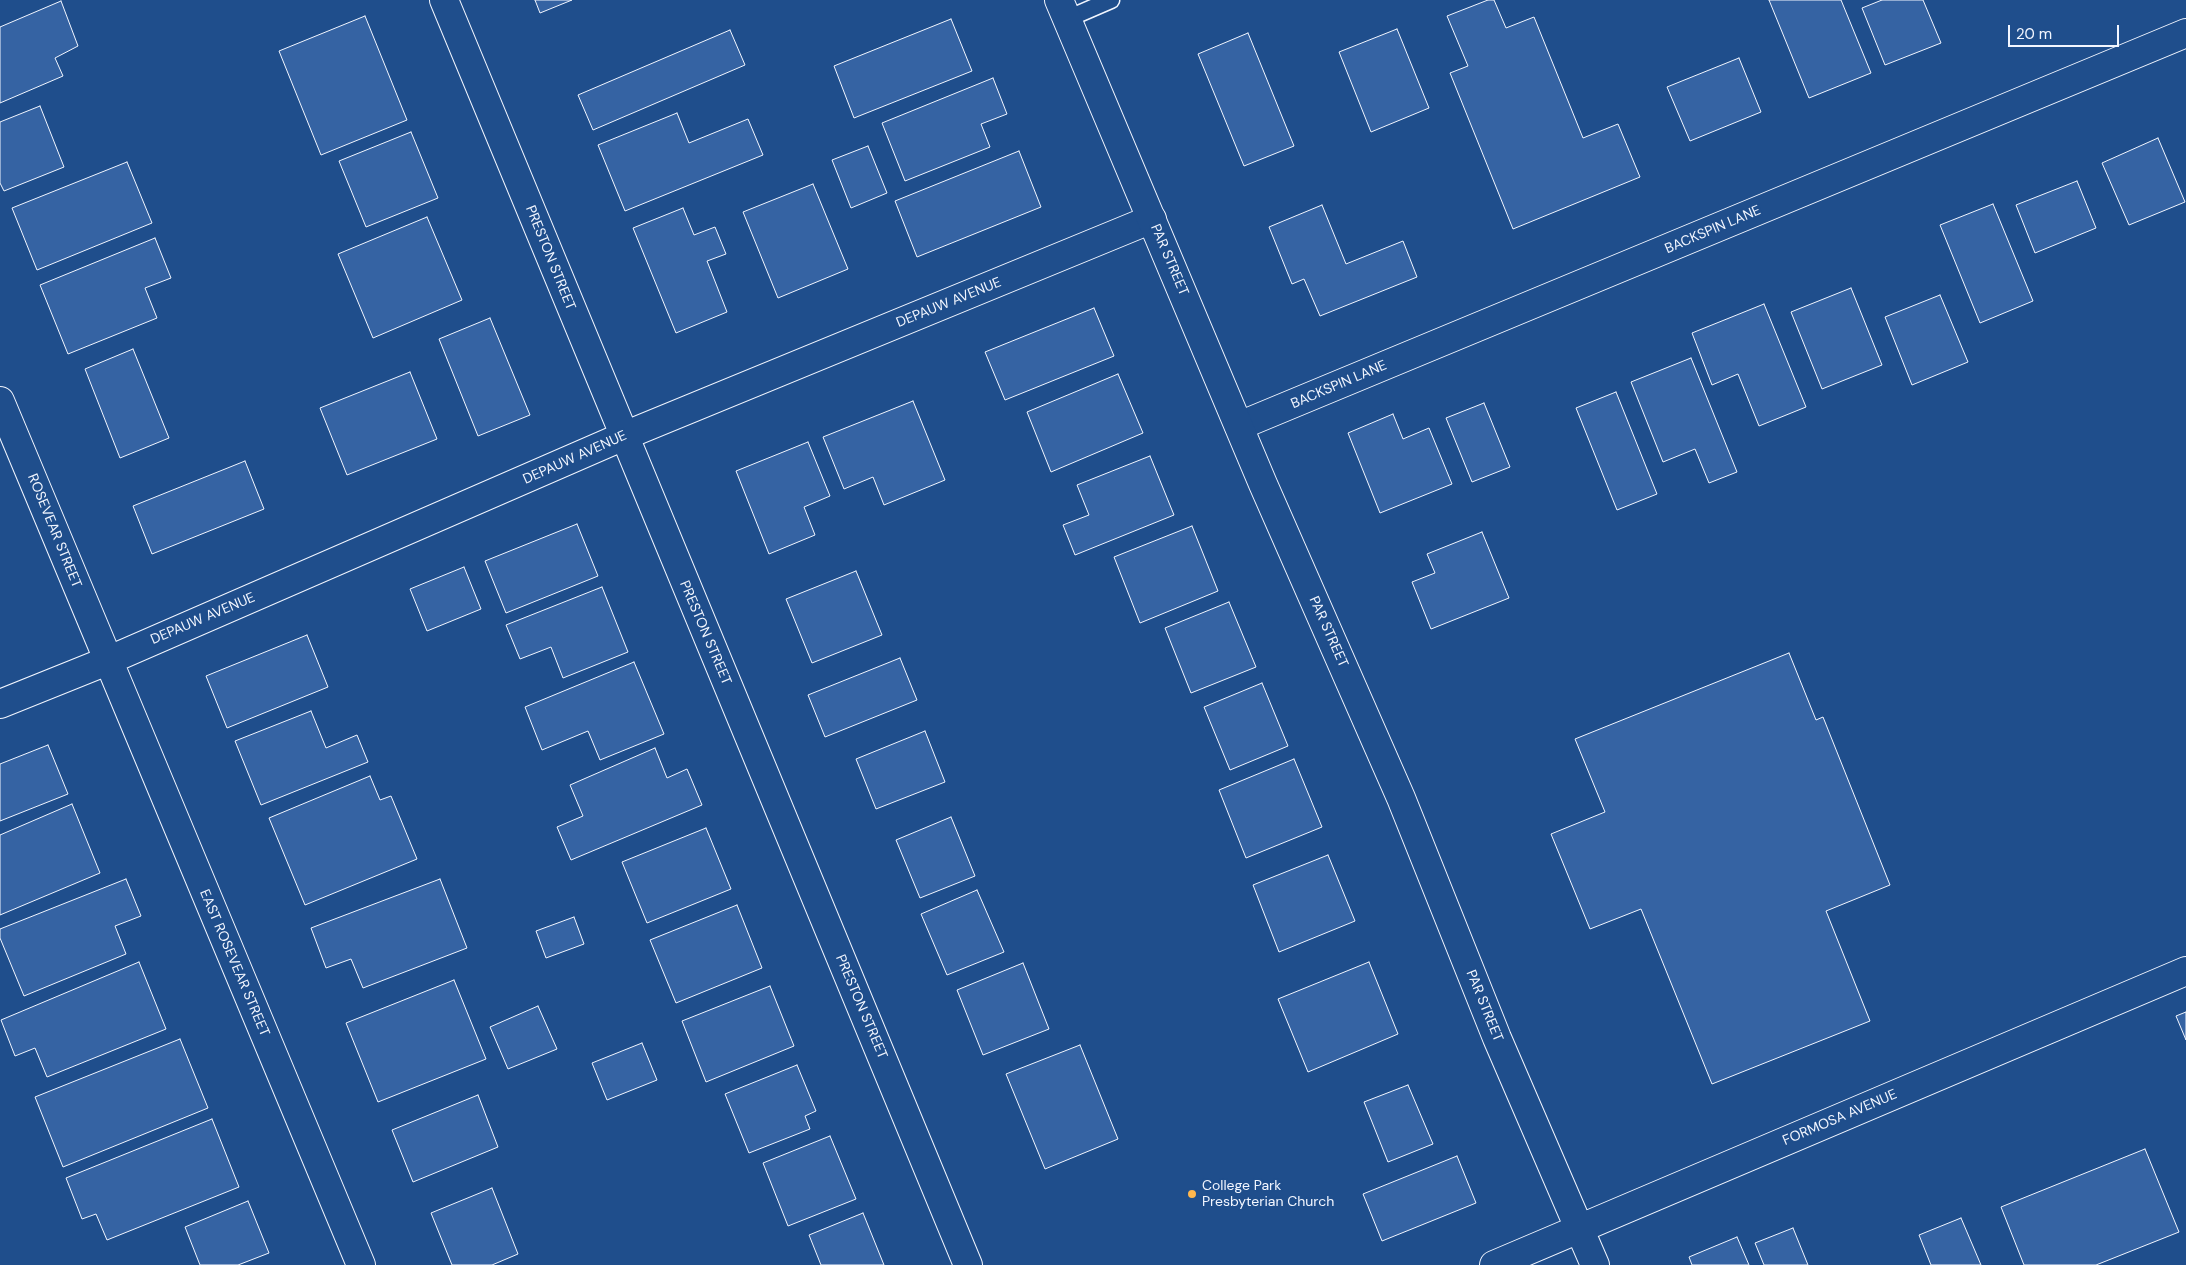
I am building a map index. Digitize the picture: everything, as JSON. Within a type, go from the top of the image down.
[{"type":"street","name":"PRESTON STREET","points":[[444,0],[968,1265]]},
{"type":"street","name":"PAR STREET","points":[[1063,10],[1239,426],[1401,798],[1497,1038],[1595,1265]]},
{"type":"street","name":"BACKSPIN LANE","points":[[1239,426],[2186,33]]},
{"type":"street","name":"DEPAUW AVENUE","points":[[0,704],[107,661],[624,436],[1152,219]]},
{"type":"street","name":"ROSEVEAR STREET","points":[[0,401],[107,661]]},
{"type":"street","name":"EAST ROSEVEAR STREET","points":[[107,661],[361,1265]]},
{"type":"street","name":"FORMOSA AVENUE","points":[[1494,1265],[2186,971]]},
{"type":"lane","points":[[1063,10],[1111,0]]},
{"type":"building","points":[[535,0],[572,0],[540,13]]},
{"type":"building","points":[[1488,0],[1494,0],[1506,28],[1534,17],[1583,138],[1618,124],[1640,177],[1513,229],[1450,73],[1468,66],[1447,16]]},
{"type":"building","points":[[1769,0],[1841,0],[1871,73],[1809,98]]},
{"type":"building","points":[[1882,0],[1923,0],[1941,43],[1885,65],[1862,8]]},
{"type":"building","points":[[61,1],[78,46],[55,58],[63,76],[0,103],[0,27]]},
{"type":"building","points":[[365,16],[407,120],[321,155],[279,51]]},
{"type":"building","points":[[951,19],[972,71],[854,118],[834,66]]},
{"type":"building","points":[[1397,29],[1429,108],[1371,132],[1339,52]]},
{"type":"building","points":[[730,30],[745,65],[593,130],[578,95]]},
{"type":"building","points":[[1248,33],[1294,146],[1244,166],[1198,54]]},
{"type":"building","points":[[1739,58],[1761,112],[1690,141],[1667,87]]},
{"type":"building","points":[[993,78],[1007,114],[981,124],[990,147],[905,181],[882,123]]},
{"type":"building","points":[[40,106],[64,167],[4,191],[0,183],[0,122]]},
{"type":"building","points":[[677,113],[689,143],[748,119],[763,155],[625,211],[598,145]]},
{"type":"building","points":[[411,132],[438,198],[366,227],[339,161]]},
{"type":"building","points":[[2158,138],[2185,202],[2129,225],[2102,163]]},
{"type":"building","points":[[868,146],[887,193],[851,208],[832,160]]},
{"type":"building","points":[[1019,151],[1041,207],[917,257],[895,201]]},
{"type":"building","points":[[127,162],[152,223],[37,270],[12,208]]},
{"type":"building","points":[[2077,181],[2096,228],[2035,253],[2016,205]]},
{"type":"building","points":[[813,184],[848,269],[778,298],[743,212]]},
{"type":"building","points":[[1993,204],[2033,301],[1980,323],[1940,225]]},
{"type":"building","points":[[1322,205],[1346,264],[1403,241],[1417,277],[1320,316],[1304,279],[1292,284],[1269,227]]},
{"type":"building","points":[[683,208],[694,235],[715,227],[726,254],[707,261],[727,312],[676,333],[633,228]]},
{"type":"building","points":[[427,217],[462,300],[373,338],[338,254]]},
{"type":"building","points":[[155,238],[171,278],[145,288],[157,318],[68,354],[40,285]]},
{"type":"building","points":[[1851,288],[1882,365],[1822,389],[1791,312]]},
{"type":"building","points":[[1940,295],[1968,362],[1912,385],[1885,317]]},
{"type":"building","points":[[1764,304],[1806,407],[1759,426],[1738,374],[1712,385],[1692,333]]},
{"type":"building","points":[[1094,308],[1114,356],[1005,400],[985,352]]},
{"type":"building","points":[[490,318],[530,415],[478,436],[439,339]]},
{"type":"building","points":[[133,349],[169,438],[120,458],[85,369]]},
{"type":"building","points":[[1691,358],[1737,472],[1709,483],[1695,449],[1663,462],[1631,382]]},
{"type":"building","points":[[410,372],[437,439],[347,475],[320,408]]},
{"type":"building","points":[[1118,374],[1143,433],[1051,472],[1027,412]]},
{"type":"building","points":[[1616,392],[1657,494],[1617,510],[1576,408]]},
{"type":"building","points":[[913,401],[945,480],[884,505],[873,477],[844,489],[823,437]]},
{"type":"building","points":[[1484,403],[1510,467],[1472,482],[1446,418]]},
{"type":"building","points":[[1393,414],[1403,439],[1429,428],[1452,484],[1380,513],[1348,433]]},
{"type":"building","points":[[808,442],[830,496],[804,507],[815,535],[769,554],[736,471]]},
{"type":"building","points":[[1150,456],[1174,515],[1075,555],[1063,525],[1089,515],[1077,485]]},
{"type":"building","points":[[245,461],[264,509],[152,554],[133,506]]},
{"type":"building","points":[[577,524],[598,576],[506,613],[485,561]]},
{"type":"building","points":[[1192,526],[1218,591],[1140,623],[1114,557]]},
{"type":"building","points":[[1482,532],[1509,598],[1431,629],[1412,582],[1435,573],[1427,554]]},
{"type":"building","points":[[464,567],[481,609],[427,631],[410,589]]},
{"type":"building","points":[[856,571],[882,635],[812,663],[786,599]]},
{"type":"building","points":[[602,587],[628,652],[563,678],[551,647],[520,659],[506,625]]},
{"type":"building","points":[[1229,602],[1256,667],[1191,693],[1165,628]]},
{"type":"building","points":[[307,635],[328,687],[227,728],[206,676]]},
{"type":"building","points":[[1789,653],[1816,720],[1823,717],[1890,885],[1826,911],[1870,1021],[1712,1084],[1641,909],[1590,929],[1551,834],[1605,812],[1575,739]]},
{"type":"building","points":[[900,658],[917,700],[825,737],[808,695]]},
{"type":"building","points":[[634,662],[664,734],[600,760],[588,731],[542,750],[525,707]]},
{"type":"building","points":[[1262,683],[1288,746],[1230,770],[1204,707]]},
{"type":"building","points":[[311,711],[326,748],[357,735],[368,762],[261,805],[235,741]]},
{"type":"building","points":[[925,731],[945,782],[876,809],[856,759]]},
{"type":"building","points":[[48,745],[68,794],[0,821],[0,764]]},
{"type":"building","points":[[655,748],[667,778],[687,769],[702,805],[571,860],[557,827],[583,816],[570,785]]},
{"type":"building","points":[[1294,759],[1322,827],[1246,858],[1219,790]]},
{"type":"building","points":[[370,776],[380,800],[391,796],[417,859],[305,905],[269,818]]},
{"type":"building","points":[[72,804],[100,873],[0,915],[0,835]]},
{"type":"building","points":[[951,817],[975,876],[920,898],[896,840]]},
{"type":"building","points":[[706,828],[731,889],[647,923],[622,862]]},
{"type":"building","points":[[1328,855],[1355,921],[1279,952],[1253,885]]},
{"type":"building","points":[[126,879],[141,916],[115,926],[126,954],[24,996],[0,938],[0,929]]},
{"type":"building","points":[[440,879],[467,948],[363,988],[351,959],[326,968],[311,928]]},
{"type":"building","points":[[977,890],[1004,952],[947,975],[921,914]]},
{"type":"building","points":[[737,905],[762,968],[676,1003],[650,940]]},
{"type":"building","points":[[574,917],[584,944],[546,958],[536,931]]},
{"type":"building","points":[[139,962],[166,1029],[47,1077],[35,1048],[15,1056],[1,1020]]},
{"type":"building","points":[[1369,962],[1398,1034],[1308,1072],[1278,999]]},
{"type":"building","points":[[1023,963],[1049,1029],[983,1055],[957,990]]},
{"type":"building","points":[[454,980],[486,1059],[378,1102],[346,1023]]},
{"type":"building","points":[[770,986],[794,1046],[706,1082],[682,1021]]},
{"type":"building","points":[[538,1006],[557,1049],[508,1069],[490,1027]]},
{"type":"building","points":[[2186,1012],[2186,1040],[2176,1016]]},
{"type":"building","points":[[180,1039],[208,1108],[63,1167],[35,1097]]},
{"type":"building","points":[[642,1043],[657,1080],[607,1100],[592,1063]]},
{"type":"building","points":[[1080,1045],[1118,1139],[1045,1169],[1006,1074]]},
{"type":"building","points":[[797,1065],[816,1111],[805,1116],[810,1129],[749,1153],[725,1094]]},
{"type":"building","points":[[1408,1085],[1433,1144],[1388,1162],[1364,1102]]},
{"type":"building","points":[[478,1095],[498,1147],[413,1182],[392,1130]]},
{"type":"building","points":[[212,1119],[239,1187],[107,1240],[96,1214],[82,1219],[66,1178]]},
{"type":"building","points":[[830,1136],[856,1199],[788,1226],[763,1163]]},
{"type":"building","points":[[2145,1149],[2179,1232],[2096,1265],[2024,1265],[2001,1207]]},
{"type":"building","points":[[1457,1156],[1476,1203],[1382,1241],[1363,1194]]},
{"type":"building","points":[[492,1188],[518,1254],[492,1265],[452,1265],[431,1213]]},
{"type":"building","points":[[248,1201],[269,1253],[238,1265],[200,1265],[185,1227]]},
{"type":"building","points":[[863,1213],[884,1265],[821,1265],[809,1235]]},
{"type":"building","points":[[1961,1218],[1981,1265],[1931,1265],[1919,1235]]},
{"type":"building","points":[[1793,1228],[1808,1265],[1764,1265],[1755,1243]]},
{"type":"building","points":[[1737,1237],[1749,1265],[1692,1265],[1689,1257]]},
{"type":"place","name":"College Park Presbyterian Church","points":[[1192,1194]]}]
